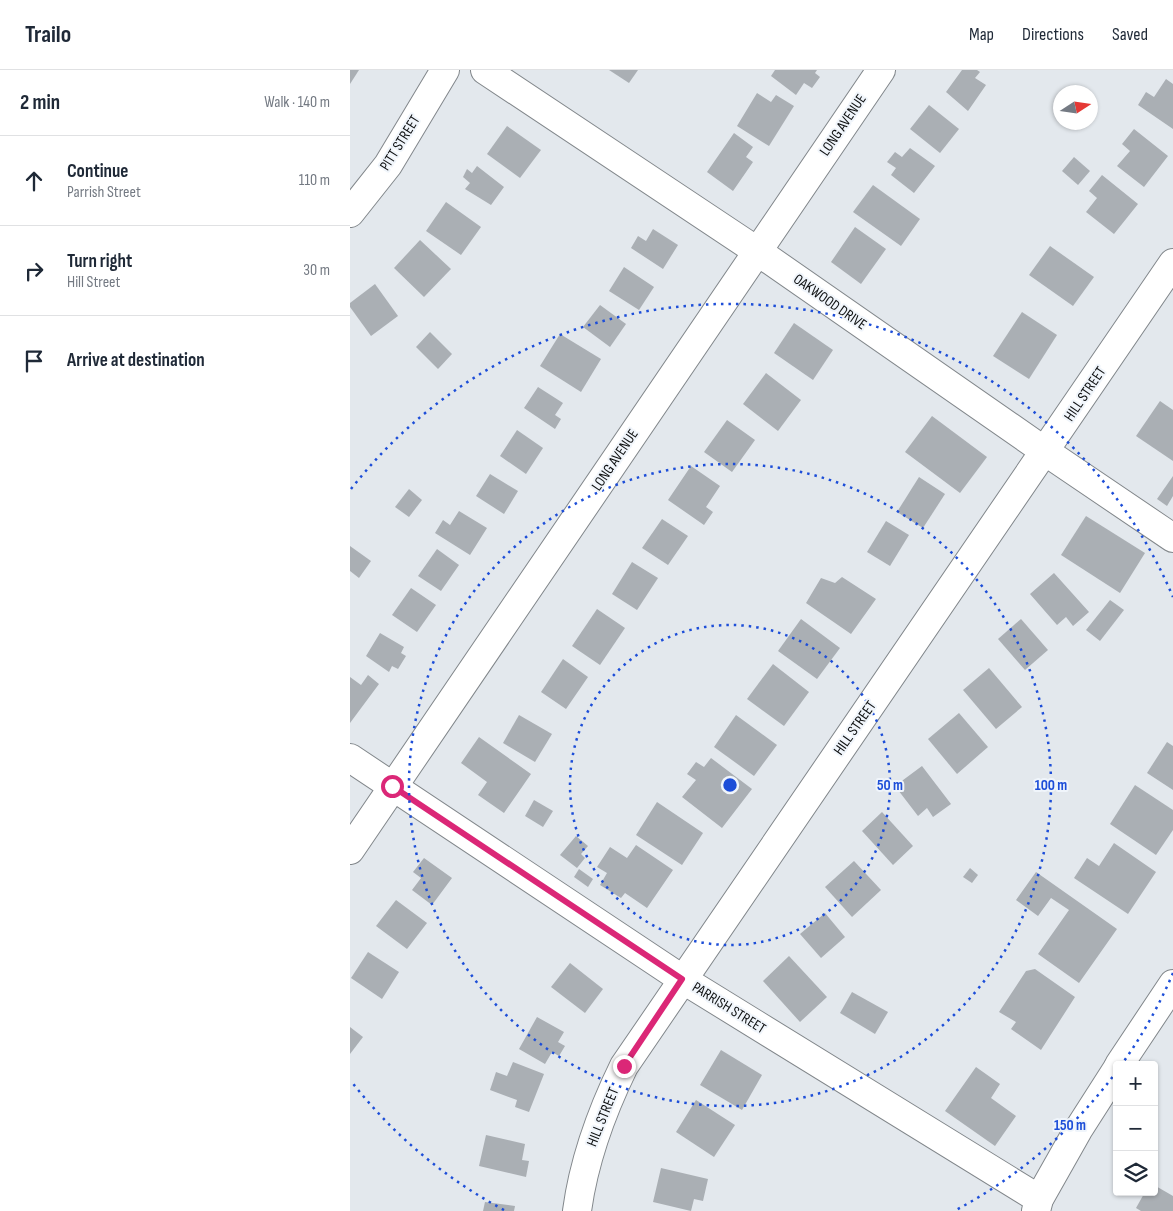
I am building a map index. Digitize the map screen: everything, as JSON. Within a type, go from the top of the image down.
[{"type":"street","name":"PITT STREET","points":[[350,213],[388,165],[445,70]]},
{"type":"street","name":"OAKWOOD DRIVE","points":[[485,70],[757,251],[1173,538]]},
{"type":"street","name":"LONG AVENUE","points":[[350,850],[881,70]]},
{"type":"street","name":"HILL STREET","points":[[577,1211],[590,1145],[604,1108],[624,1066],[1046,452],[1173,263]]},
{"type":"street","name":"PARRISH STREET","points":[[350,758],[682,979],[1038,1205]]},
{"type":"street","points":[[1122,1061],[1173,984]]},
{"type":"street","points":[[1038,1205],[1078,1130],[1113,1075]]},
{"type":"building","points":[[350,70],[359,70],[350,84]]},
{"type":"building","points":[[609,70],[638,70],[629,83]]},
{"type":"building","points":[[775,70],[817,70],[815,73],[820,77],[812,88],[804,83],[796,95],[771,76]]},
{"type":"building","points":[[962,70],[977,70],[980,72],[975,78],[986,85],[968,111],[946,92]]},
{"type":"building","points":[[1166,79],[1173,84],[1173,129],[1138,105],[1146,92],[1154,97]]},
{"type":"building","points":[[757,93],[771,102],[776,95],[794,106],[769,146],[737,126]]},
{"type":"building","points":[[929,105],[959,129],[940,153],[910,129]]},
{"type":"building","points":[[507,126],[541,150],[520,178],[487,154]]},
{"type":"building","points":[[1134,129],[1168,156],[1144,187],[1117,166],[1130,151],[1122,144]]},
{"type":"building","points":[[734,133],[753,147],[746,157],[753,162],[733,191],[707,172]]},
{"type":"building","points":[[910,148],[935,166],[914,193],[891,175],[896,168],[887,162],[895,152],[902,157]]},
{"type":"building","points":[[1074,157],[1090,171],[1078,185],[1062,171]]},
{"type":"building","points":[[477,166],[504,187],[491,205],[465,189],[470,183],[463,177],[467,169],[472,173]]},
{"type":"building","points":[[1102,175],[1138,204],[1114,234],[1086,212],[1097,198],[1089,191]]},
{"type":"building","points":[[873,185],[920,219],[901,246],[853,212]]},
{"type":"building","points":[[446,202],[481,227],[461,255],[426,231]]},
{"type":"building","points":[[855,227],[886,249],[861,284],[831,262]]},
{"type":"building","points":[[653,229],[678,245],[663,269],[631,248],[638,236],[646,241]]},
{"type":"building","points":[[420,240],[451,269],[424,297],[394,268]]},
{"type":"building","points":[[1050,246],[1094,277],[1073,306],[1029,275]]},
{"type":"building","points":[[624,267],[654,287],[639,310],[609,291]]},
{"type":"building","points":[[375,284],[398,316],[371,336],[350,307],[350,303]]},
{"type":"building","points":[[600,305],[626,324],[610,347],[583,327]]},
{"type":"building","points":[[1022,312],[1057,335],[1029,379],[993,356]]},
{"type":"building","points":[[794,323],[833,350],[813,380],[774,353]]},
{"type":"building","points":[[430,332],[452,354],[438,369],[416,347]]},
{"type":"building","points":[[560,334],[601,359],[581,392],[540,366]]},
{"type":"building","points":[[766,373],[801,400],[778,431],[743,404]]},
{"type":"building","points":[[538,387],[563,403],[555,415],[561,419],[555,429],[524,408]]},
{"type":"building","points":[[1160,401],[1173,410],[1173,461],[1136,436]]},
{"type":"building","points":[[932,416],[987,457],[960,493],[905,452]]},
{"type":"building","points":[[727,420],[755,440],[732,472],[704,452]]},
{"type":"building","points":[[517,430],[543,448],[526,474],[500,456]]},
{"type":"building","points":[[691,466],[720,486],[706,507],[713,512],[704,525],[668,500]]},
{"type":"building","points":[[490,474],[518,491],[504,514],[476,496]]},
{"type":"building","points":[[1173,476],[1173,496],[1167,506],[1157,499]]},
{"type":"building","points":[[919,477],[945,494],[923,528],[897,512]]},
{"type":"building","points":[[409,489],[422,500],[409,517],[395,507]]},
{"type":"building","points":[[459,511],[487,528],[470,555],[435,533],[443,520],[450,525]]},
{"type":"building","points":[[1086,516],[1145,553],[1120,593],[1061,555]]},
{"type":"building","points":[[662,519],[688,536],[668,565],[642,548]]},
{"type":"building","points":[[886,521],[909,535],[890,566],[867,552]]},
{"type":"building","points":[[350,546],[371,561],[359,578],[350,571]]},
{"type":"building","points":[[437,549],[459,565],[441,591],[418,576]]},
{"type":"building","points":[[632,562],[658,578],[637,610],[612,594]]},
{"type":"building","points":[[1054,573],[1089,612],[1073,626],[1066,617],[1057,625],[1030,594]]},
{"type":"building","points":[[842,577],[876,599],[851,634],[806,603],[821,578],[835,583]]},
{"type":"building","points":[[411,588],[436,605],[417,632],[392,615]]},
{"type":"building","points":[[1110,600],[1124,610],[1100,641],[1086,630]]},
{"type":"building","points":[[597,609],[625,628],[600,665],[572,646]]},
{"type":"building","points":[[801,619],[840,648],[817,679],[778,651]]},
{"type":"building","points":[[1021,619],[1048,650],[1025,670],[998,639]]},
{"type":"building","points":[[380,633],[404,647],[401,653],[406,656],[398,669],[392,666],[389,672],[366,656]]},
{"type":"building","points":[[563,659],[588,677],[566,709],[541,692]]},
{"type":"building","points":[[773,664],[809,692],[784,726],[747,699]]},
{"type":"building","points":[[989,668],[1022,707],[996,729],[963,690]]},
{"type":"building","points":[[368,675],[379,684],[350,723],[350,677],[361,685]]},
{"type":"building","points":[[959,713],[988,747],[957,774],[928,739]]},
{"type":"building","points":[[519,715],[552,734],[535,762],[503,743]]},
{"type":"building","points":[[736,715],[777,745],[754,776],[714,747]]},
{"type":"building","points":[[479,737],[531,774],[504,813],[478,795],[487,782],[461,763]]},
{"type":"building","points":[[1167,742],[1173,746],[1173,790],[1147,773]]},
{"type":"building","points":[[711,758],[752,789],[722,828],[682,797],[696,780],[687,774],[696,762],[704,767]]},
{"type":"building","points":[[922,766],[951,804],[933,817],[927,808],[918,816],[895,786]]},
{"type":"building","points":[[1135,785],[1173,810],[1173,830],[1156,855],[1110,824]]},
{"type":"building","points":[[534,800],[553,811],[543,827],[525,816]]},
{"type":"building","points":[[657,802],[703,833],[682,865],[636,835]]},
{"type":"building","points":[[882,812],[913,846],[893,865],[862,831]]},
{"type":"building","points":[[576,836],[588,846],[581,854],[585,858],[577,868],[560,855]]},
{"type":"building","points":[[1114,843],[1156,872],[1128,914],[1074,878],[1087,858],[1099,866]]},
{"type":"building","points":[[636,845],[673,870],[647,908],[625,893],[621,898],[600,885],[607,873],[597,867],[610,847],[627,858]]},
{"type":"building","points":[[424,858],[452,878],[432,905],[412,890],[421,878],[413,872]]},
{"type":"building","points":[[854,861],[881,890],[852,917],[825,887]]},
{"type":"building","points":[[970,868],[978,875],[972,883],[963,877]]},
{"type":"building","points":[[579,869],[593,879],[588,887],[574,877]]},
{"type":"building","points":[[1036,872],[1117,929],[1079,983],[1038,954],[1069,910],[1051,898],[1038,916],[1016,900]]},
{"type":"building","points":[[396,900],[427,923],[407,949],[376,926]]},
{"type":"building","points":[[825,913],[845,937],[821,958],[800,934]]},
{"type":"building","points":[[368,952],[399,972],[382,999],[351,978]]},
{"type":"building","points":[[789,956],[827,997],[800,1022],[763,981]]},
{"type":"building","points":[[570,963],[603,989],[585,1013],[551,987]]},
{"type":"building","points":[[1035,969],[1075,997],[1041,1050],[1011,1029],[1016,1022],[999,1012],[1026,971]]},
{"type":"building","points":[[852,992],[888,1012],[875,1034],[840,1013]]},
{"type":"building","points":[[537,1017],[564,1032],[558,1042],[565,1046],[559,1056],[552,1052],[545,1064],[519,1049]]},
{"type":"building","points":[[350,1027],[363,1037],[350,1054]]},
{"type":"building","points":[[721,1050],[762,1075],[742,1110],[700,1085]]},
{"type":"building","points":[[513,1062],[544,1074],[529,1112],[515,1107],[517,1100],[490,1090],[496,1072],[507,1076]]},
{"type":"building","points":[[976,1067],[1000,1084],[991,1098],[1016,1116],[995,1146],[945,1111]]},
{"type":"building","points":[[696,1100],[735,1125],[714,1157],[676,1132]]},
{"type":"building","points":[[486,1135],[525,1144],[522,1160],[529,1161],[526,1177],[479,1166]]},
{"type":"building","points":[[661,1168],[708,1179],[703,1201],[694,1199],[691,1211],[653,1202]]},
{"type":"building","points":[[1158,1187],[1173,1196],[1173,1211],[1141,1211],[1136,1208],[1143,1196],[1158,1196]]},
{"type":"building","points":[[485,1202],[515,1206],[514,1211],[483,1211]]},
{"type":"route","points":[[392,786],[682,979],[624,1066]]}]
